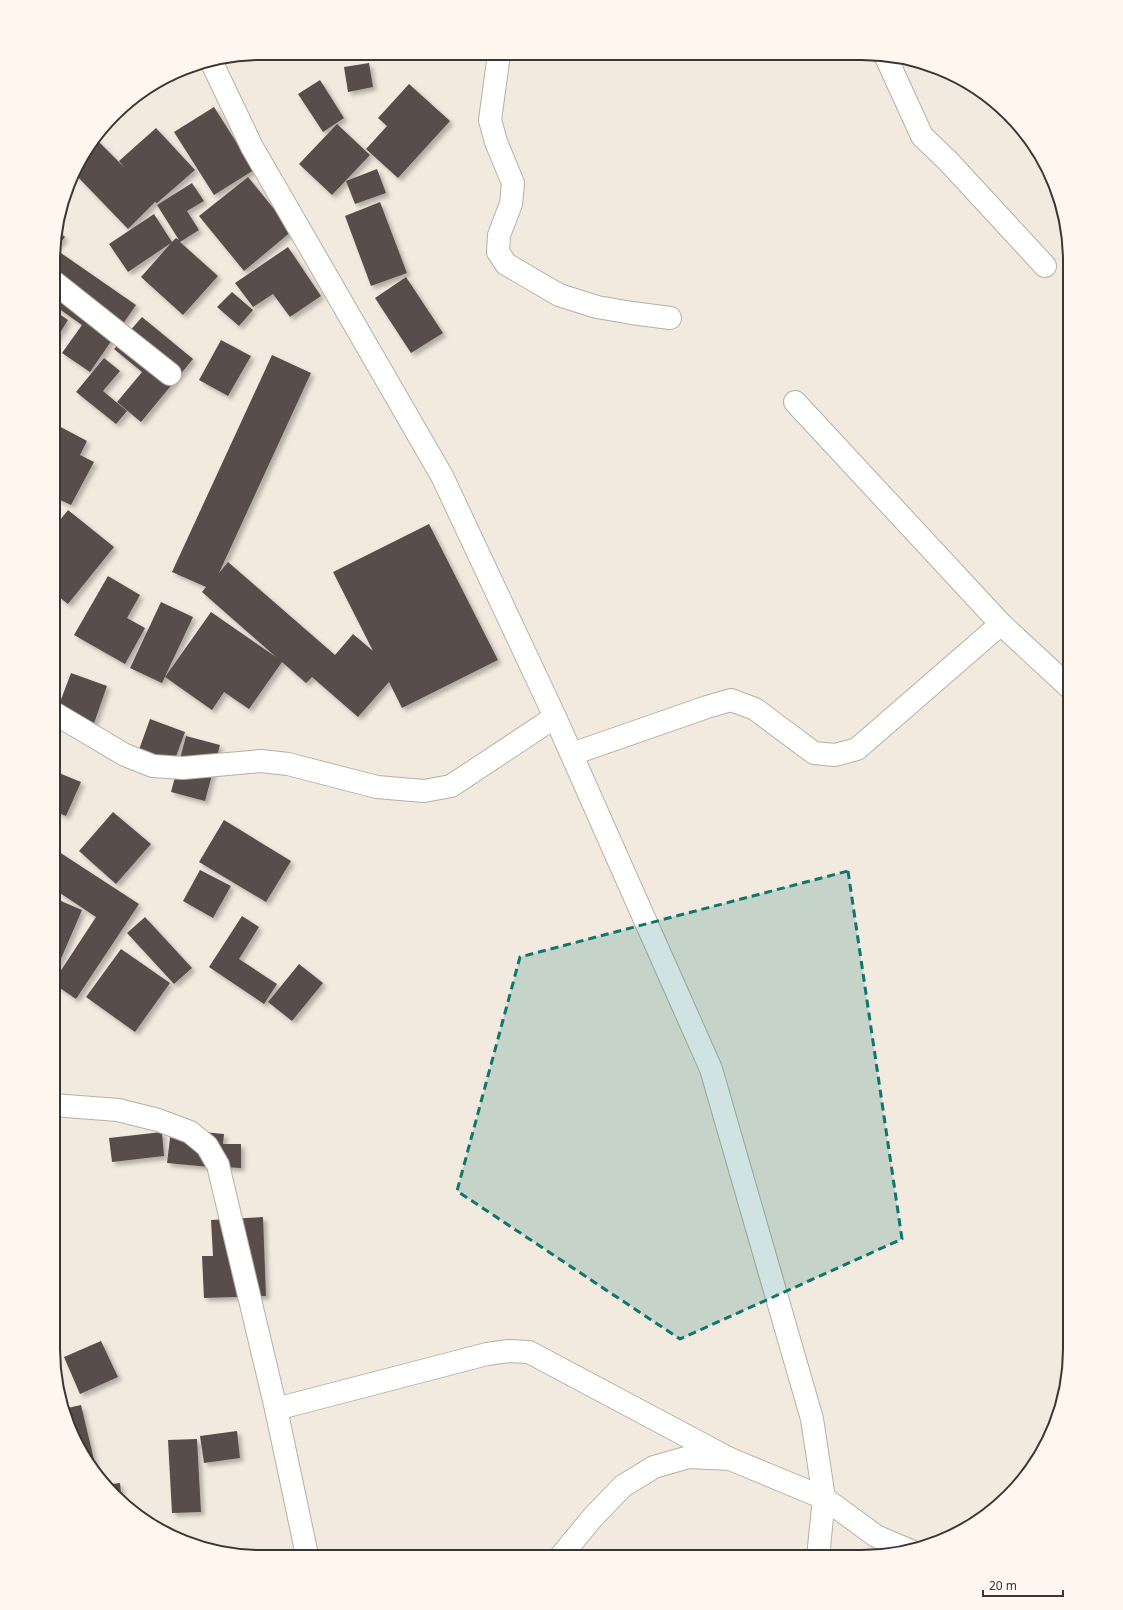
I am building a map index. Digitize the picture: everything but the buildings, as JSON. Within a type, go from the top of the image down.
[{"type":"street","points":[[497,60],[490,120],[496,142],[513,183],[511,204],[499,235],[498,252],[506,264],[559,295],[597,307],[670,318]]},
{"type":"street","points":[[888,62],[922,136],[948,160],[1045,266]]},
{"type":"street","points":[[213,66],[252,147],[442,476],[572,754],[711,1069],[812,1419],[824,1498],[819,1550]]},
{"type":"street","points":[[60,287],[170,374]]},
{"type":"street","points":[[795,402],[1001,624],[1063,682]]},
{"type":"street","points":[[572,754],[731,700],[755,709],[814,753],[835,755],[857,749],[1001,624]]},
{"type":"street","points":[[60,717],[125,755],[153,766],[183,768],[261,761],[288,764],[377,787],[424,791],[451,786],[555,717]]},
{"type":"street","points":[[60,1106],[118,1110],[152,1118],[190,1132],[207,1146],[218,1165],[276,1409],[307,1550]]},
{"type":"street","points":[[276,1409],[487,1354],[508,1351],[529,1352],[730,1459],[824,1498],[876,1536],[900,1546]]},
{"type":"street","points":[[566,1550],[593,1517],[623,1486],[654,1467],[689,1457],[730,1459]]},
{"type":"highlighted area","points":[[848,871],[902,1239],[680,1339],[457,1191],[520,957]]}]
